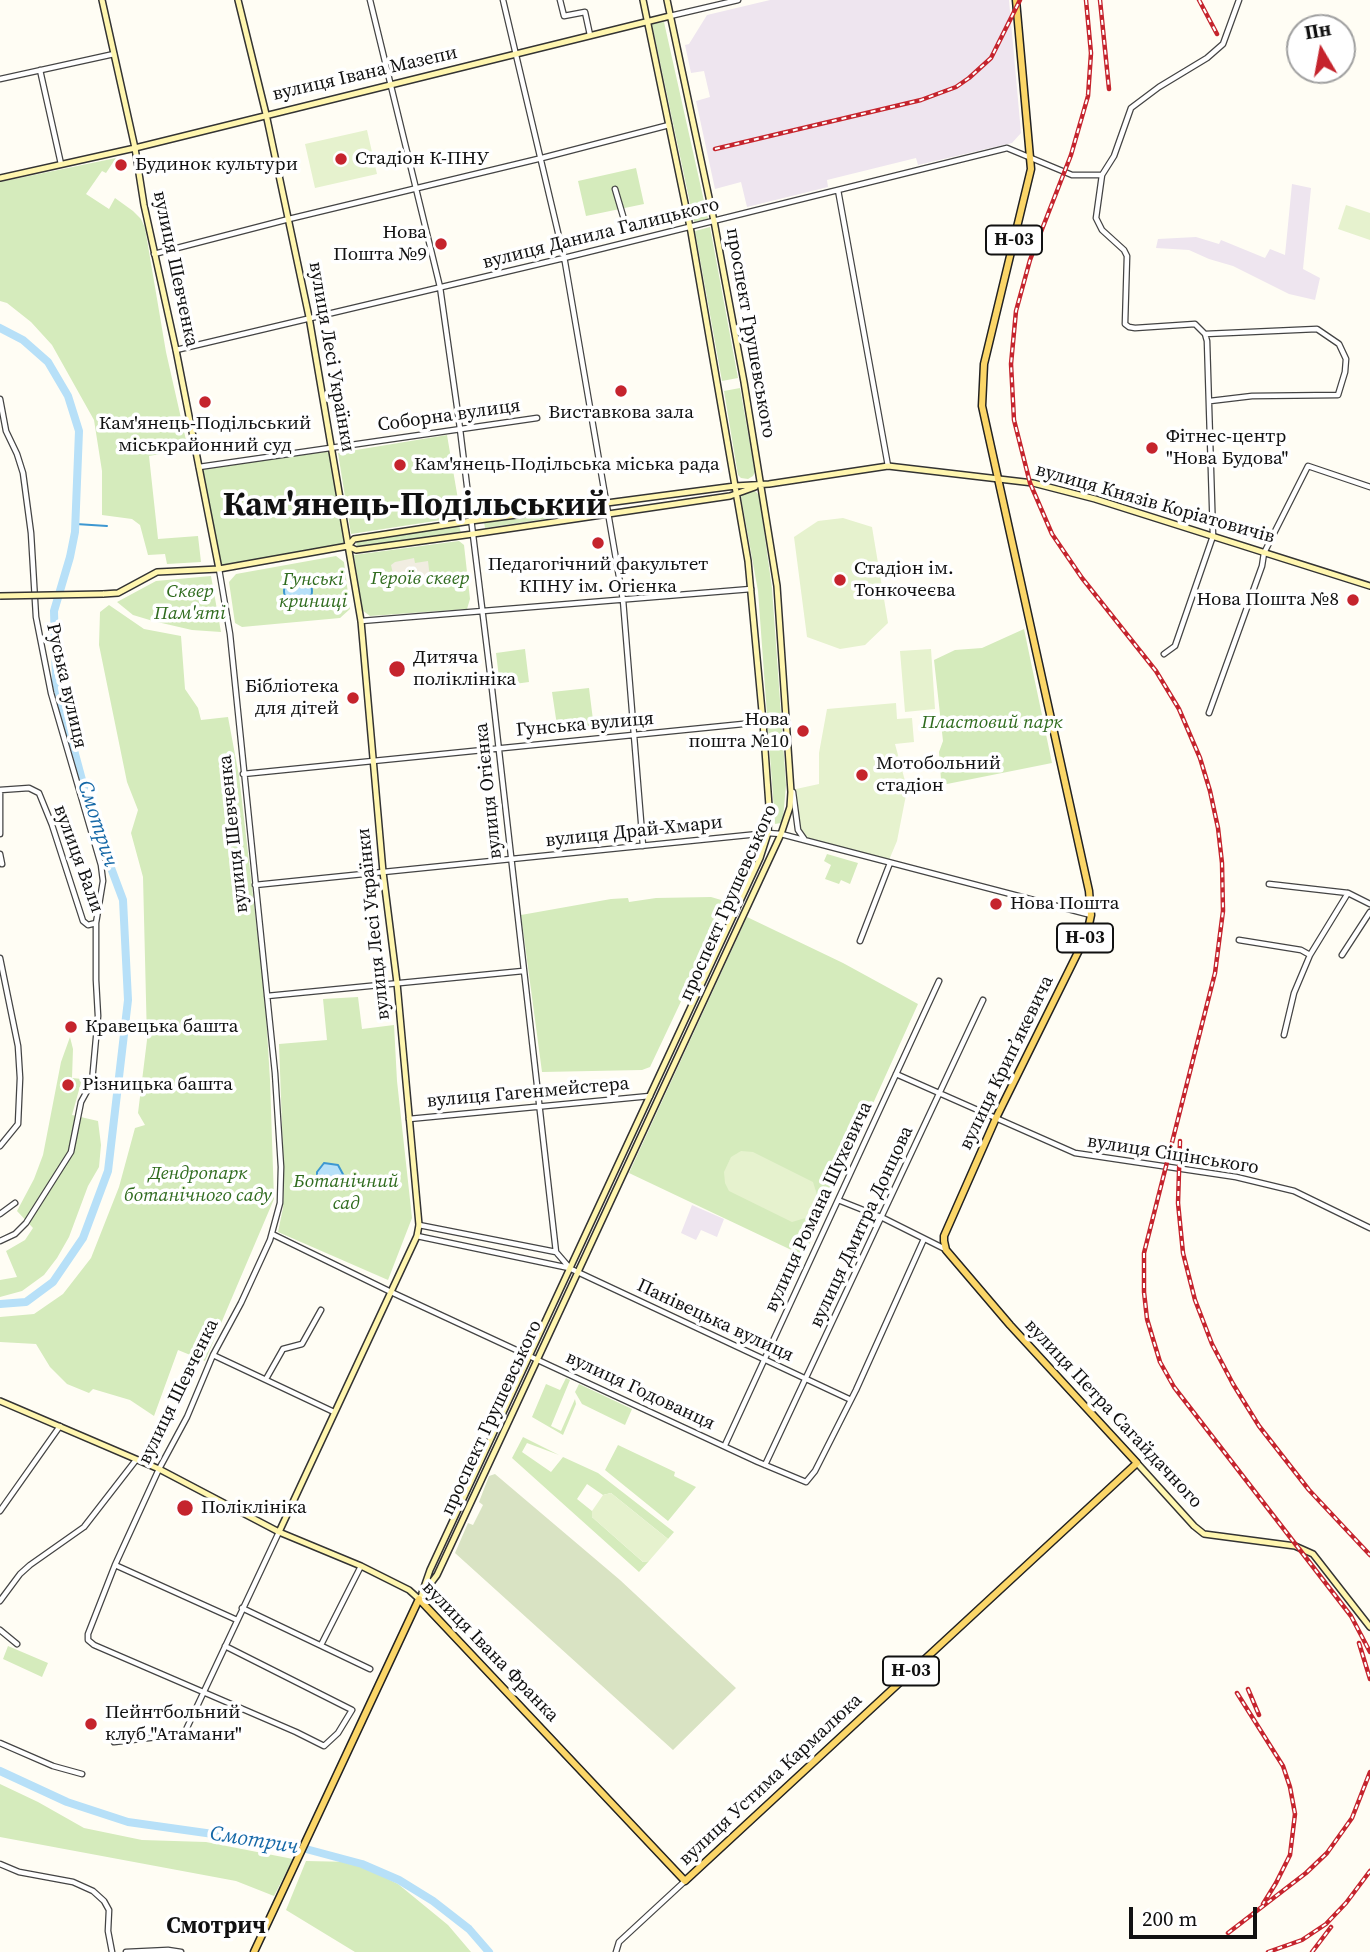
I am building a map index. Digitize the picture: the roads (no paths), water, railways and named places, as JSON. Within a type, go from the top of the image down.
[{"type":"main road","name":"вулиця Шевченка","points":[[102,0],[135,148],[154,254],[177,350],[219,569]]},
{"type":"main road","name":"вулиця Лесі Українки","points":[[238,0],[266,114],[309,317],[361,621],[372,760],[397,983],[419,1225],[417,1236],[279,1532]]},
{"type":"main road","name":"проспект Грушевського","points":[[254,1952],[368,1712],[430,1570],[760,858],[768,833],[769,806],[752,589],[690,227],[643,0]]},
{"type":"main road","name":"проспект Грушевського","points":[[419,1599],[437,1575],[781,834],[790,807],[777,586],[714,221],[667,0]]},
{"type":"main road","name":"Н-03","points":[[996,478],[982,406],[984,364],[1031,169],[1016,0]]},
{"type":"main road","name":"вулиця Івана Мазепи","points":[[0,178],[135,148],[670,16]]},
{"type":"main road","name":"вулиця Князів Коріатовичів","points":[[348,546],[354,539],[471,520],[735,485],[760,485],[888,466],[1033,483],[1095,499],[1370,585]]},
{"type":"main road","name":"вулиця Крипʼякевича","points":[[946,1250],[944,1236],[996,1118],[1087,934],[1091,915],[1086,880],[996,478]]},
{"type":"main road","name":"вулиця Князів Коріатовичів","points":[[0,596],[118,593],[157,572],[219,569],[348,546],[356,550],[473,534],[737,495],[760,485]]},
{"type":"main road","name":"вулиця Петра Сагайдачного","points":[[946,1250],[1010,1325],[1194,1526],[1205,1534],[1295,1546],[1313,1554],[1370,1627]]},
{"type":"main road","name":"вулиця Івана Франка","points":[[0,1401],[159,1469],[279,1532],[361,1566],[409,1590],[685,1881]]},
{"type":"main road","name":"вулиця Устима Кармалюка","points":[[685,1881],[1138,1463]]},
{"type":"street","name":"вулиця Огієнка","points":[[370,0],[440,287],[499,747],[556,1252]]},
{"type":"street","points":[[503,0],[564,258],[623,600],[643,846]]},
{"type":"street","points":[[560,0],[564,16],[585,12],[590,35]]},
{"type":"street","name":"вулиця Івана Мазепи","points":[[670,16],[738,0]]},
{"type":"street","points":[[1164,654],[1175,646],[1213,537],[1210,401],[1205,334],[1195,324],[1135,328],[1125,324],[1127,256],[1125,250],[1102,230],[1096,218],[1102,175],[1114,156],[1131,108],[1159,87],[1207,58],[1223,44],[1240,0]]},
{"type":"street","points":[[0,79],[114,54]]},
{"type":"street","points":[[40,70],[61,164]]},
{"type":"street","points":[[154,254],[670,124]]},
{"type":"street","name":"вулиця Данила Галицького","points":[[177,350],[564,258],[1007,148],[1072,175],[1102,175]]},
{"type":"street","points":[[615,189],[623,216]]},
{"type":"street","points":[[838,190],[888,466]]},
{"type":"street","points":[[1205,334],[1317,329],[1339,344],[1346,359],[1338,395],[1252,396],[1210,401]]},
{"type":"street","name":"Руська вулиця","points":[[0,399],[3,432],[17,454],[23,473],[31,533],[35,609],[51,693],[101,865],[103,881],[96,923],[98,1007],[92,1082],[81,1102],[71,1152],[26,1223],[15,1234],[0,1241]]},
{"type":"street","name":"Соборна вулиця","points":[[199,467],[537,418]]},
{"type":"street","points":[[1209,713],[1262,566],[1264,553],[1308,466],[1370,487]]},
{"type":"street","name":"вулиця Шевченка","points":[[203,1692],[94,1645],[88,1640],[88,1634],[115,1565],[159,1469],[187,1417],[213,1355],[242,1303],[272,1234],[280,1203],[281,1167],[275,1073],[230,634],[219,569]]},
{"type":"street","points":[[361,621],[752,589]]},
{"type":"street","name":"Гунська вулиця","points":[[243,774],[763,722]]},
{"type":"street","points":[[789,771],[798,830],[806,841]]},
{"type":"street","name":"вулиця Вали","points":[[0,792],[29,788],[39,793],[83,921],[88,925],[96,923]]},
{"type":"street","points":[[0,792],[0,834]]},
{"type":"street","name":"вулиця Драй-Хмари","points":[[255,885],[768,833],[781,834],[1091,915]]},
{"type":"street","points":[[0,854],[2,864]]},
{"type":"street","points":[[860,941],[890,863]]},
{"type":"street","points":[[1269,884],[1348,893],[1370,904]]},
{"type":"street","points":[[1284,1035],[1294,993],[1310,955],[1348,893]]},
{"type":"street","points":[[1342,955],[1370,912]]},
{"type":"street","points":[[1239,940],[1301,950],[1310,955]]},
{"type":"street","points":[[0,958],[18,1046],[20,1112],[16,1128],[0,1146]]},
{"type":"street","points":[[267,996],[523,971]]},
{"type":"street","name":"вулиця Романа Шухевича","points":[[725,1445],[939,981]]},
{"type":"street","name":"вулиця Дмитра Донцова","points":[[765,1465],[983,1000]]},
{"type":"street","name":"вулиця Сіцінського","points":[[896,1074],[1074,1153],[1205,1171],[1294,1191],[1370,1228]]},
{"type":"street","name":"вулиця Гагенмейстера","points":[[409,1119],[650,1096]]},
{"type":"street","name":"вулиця Петра Сагайдачного","points":[[838,1200],[881,1217],[946,1250]]},
{"type":"street","points":[[0,1214],[15,1203]]},
{"type":"street","points":[[419,1225],[556,1252],[569,1268]]},
{"type":"street","name":"вулиця Годованця","points":[[272,1234],[391,1292],[806,1482],[815,1471],[849,1399]]},
{"type":"street","name":"Панівецька вулиця","points":[[417,1236],[577,1271],[849,1399]]},
{"type":"street","points":[[849,1399],[924,1239]]},
{"type":"street","points":[[266,1378],[283,1349],[302,1343],[321,1310]]},
{"type":"street","points":[[213,1355],[334,1412]]},
{"type":"street","points":[[0,1511],[61,1426]]},
{"type":"street","points":[[0,1601],[20,1574],[83,1527],[136,1460]]},
{"type":"street","name":"вулиця Лесі Українки","points":[[114,1742],[184,1734],[279,1532]]},
{"type":"street","points":[[115,1565],[237,1620]]},
{"type":"street","points":[[321,1645],[361,1566]]},
{"type":"street","points":[[242,1608],[370,1669]]},
{"type":"street","points":[[0,1630],[17,1644]]},
{"type":"street","points":[[203,1692],[296,1731],[324,1746],[338,1733],[352,1710],[225,1646]]},
{"type":"street","points":[[0,1743],[53,1766],[82,1773]]},
{"type":"street","points":[[0,1864],[19,1872],[73,1882],[93,1891],[109,1910],[108,1926],[112,1952]]},
{"type":"street","name":"вулиця Устима Кармалюка","points":[[615,1952],[619,1942],[685,1881]]},
{"type":"street","points":[[128,1952],[181,1952]]},
{"type":"water","points":[[298,577],[308,581],[312,591],[308,601],[298,605],[288,601],[284,591],[288,581]]},
{"type":"water","points":[[324,1163],[338,1165],[345,1178],[343,1184],[333,1188],[321,1185],[317,1180],[317,1172]]},
{"type":"waterway","name":"Смотрич","points":[[0,328],[23,340],[48,362],[68,396],[79,431],[75,532],[54,611],[56,683],[92,817],[123,900],[128,1000],[108,1171],[83,1238],[53,1282],[26,1302],[0,1304]]},
{"type":"waterway","points":[[76,524],[107,526]]},
{"type":"waterway","name":"Смотрич","points":[[0,1771],[67,1802],[128,1822],[291,1845],[362,1864],[399,1880],[433,1901],[469,1929],[489,1952]]},
{"type":"railway","points":[[715,149],[921,100],[956,87],[991,58],[1020,0]]},
{"type":"railway","points":[[1086,0],[1091,53],[1088,96],[1071,155],[1030,260],[1016,311],[1011,364],[1014,420],[1030,483],[1052,534],[1082,578],[1156,671],[1179,709],[1200,758],[1210,791],[1222,863],[1223,911],[1215,973],[1144,1253],[1147,1319],[1160,1362],[1174,1387],[1351,1616],[1370,1652]]},
{"type":"railway","points":[[1100,0],[1109,89]]},
{"type":"railway","points":[[1199,0],[1217,34]]},
{"type":"railway","points":[[1180,1141],[1178,1203],[1183,1253],[1195,1300],[1212,1344],[1259,1426],[1309,1490],[1370,1555]]},
{"type":"railway","points":[[1359,1643],[1370,1679]]},
{"type":"railway","points":[[1248,1689],[1259,1715]]},
{"type":"railway","points":[[1237,1693],[1283,1766],[1295,1814],[1290,1855],[1263,1904]]},
{"type":"railway","points":[[1228,1933],[1306,1873],[1327,1853],[1352,1818],[1370,1772]]},
{"type":"railway","points":[[1268,1952],[1302,1940],[1326,1924],[1370,1871]]},
{"type":"railway","points":[[1312,1952],[1331,1927]]},
{"type":"place","name":"Стадіон К-ПНУ","points":[[341,159]]},
{"type":"place","name":"Будинок культури","points":[[121,165]]},
{"type":"place","name":"Нова Пошта №9","points":[[441,244]]},
{"type":"place","name":"Виставкова зала","points":[[621,391]]},
{"type":"place","name":"Кам'янець-Подільський міськрайонний суд","points":[[205,402]]},
{"type":"place","name":"Фітнес-центр \"Нова Будова\"","points":[[1152,448]]},
{"type":"place","name":"Кам'янець-Подільська міська рада","points":[[400,465]]},
{"type":"place","name":"Педагогічний факультет КПНУ ім. Огієнка","points":[[598,543]]},
{"type":"place","name":"Стадіон ім. Тонкочеєва","points":[[840,580]]},
{"type":"place","name":"Нова Пошта №8","points":[[1353,600]]},
{"type":"place","name":"Дитяча поліклініка","points":[[397,669]]},
{"type":"place","name":"Бібліотека для дітей","points":[[353,698]]},
{"type":"place","name":"Нова пошта №10","points":[[803,731]]},
{"type":"place","name":"Мотобольний стадіон","points":[[862,775]]},
{"type":"place","name":"Нова Пошта","points":[[996,904]]},
{"type":"place","name":"Кравецька башта","points":[[71,1027]]},
{"type":"place","name":"Різницька башта","points":[[68,1085]]},
{"type":"place","name":"Поліклініка","points":[[185,1508]]},
{"type":"place","name":"Пейнтбольний клуб \"Атамани\"","points":[[91,1724]]},
{"type":"district","name":"Кам'янець-Подільський","points":[[415,507]]},
{"type":"district","name":"Смотрич","points":[[216,1927]]},
{"type":"park label","name":"Героїв сквер","points":[[420,579]]},
{"type":"park label","name":"Гунські криниці","points":[[313,591]]},
{"type":"park label","name":"Сквер Пам'яті","points":[[190,603]]},
{"type":"park label","name":"Пластовий парк","points":[[992,723]]},
{"type":"park label","name":"Дендропарк ботанічного саду","points":[[198,1185]]},
{"type":"park label","name":"Ботанічний сад","points":[[346,1193]]}]
